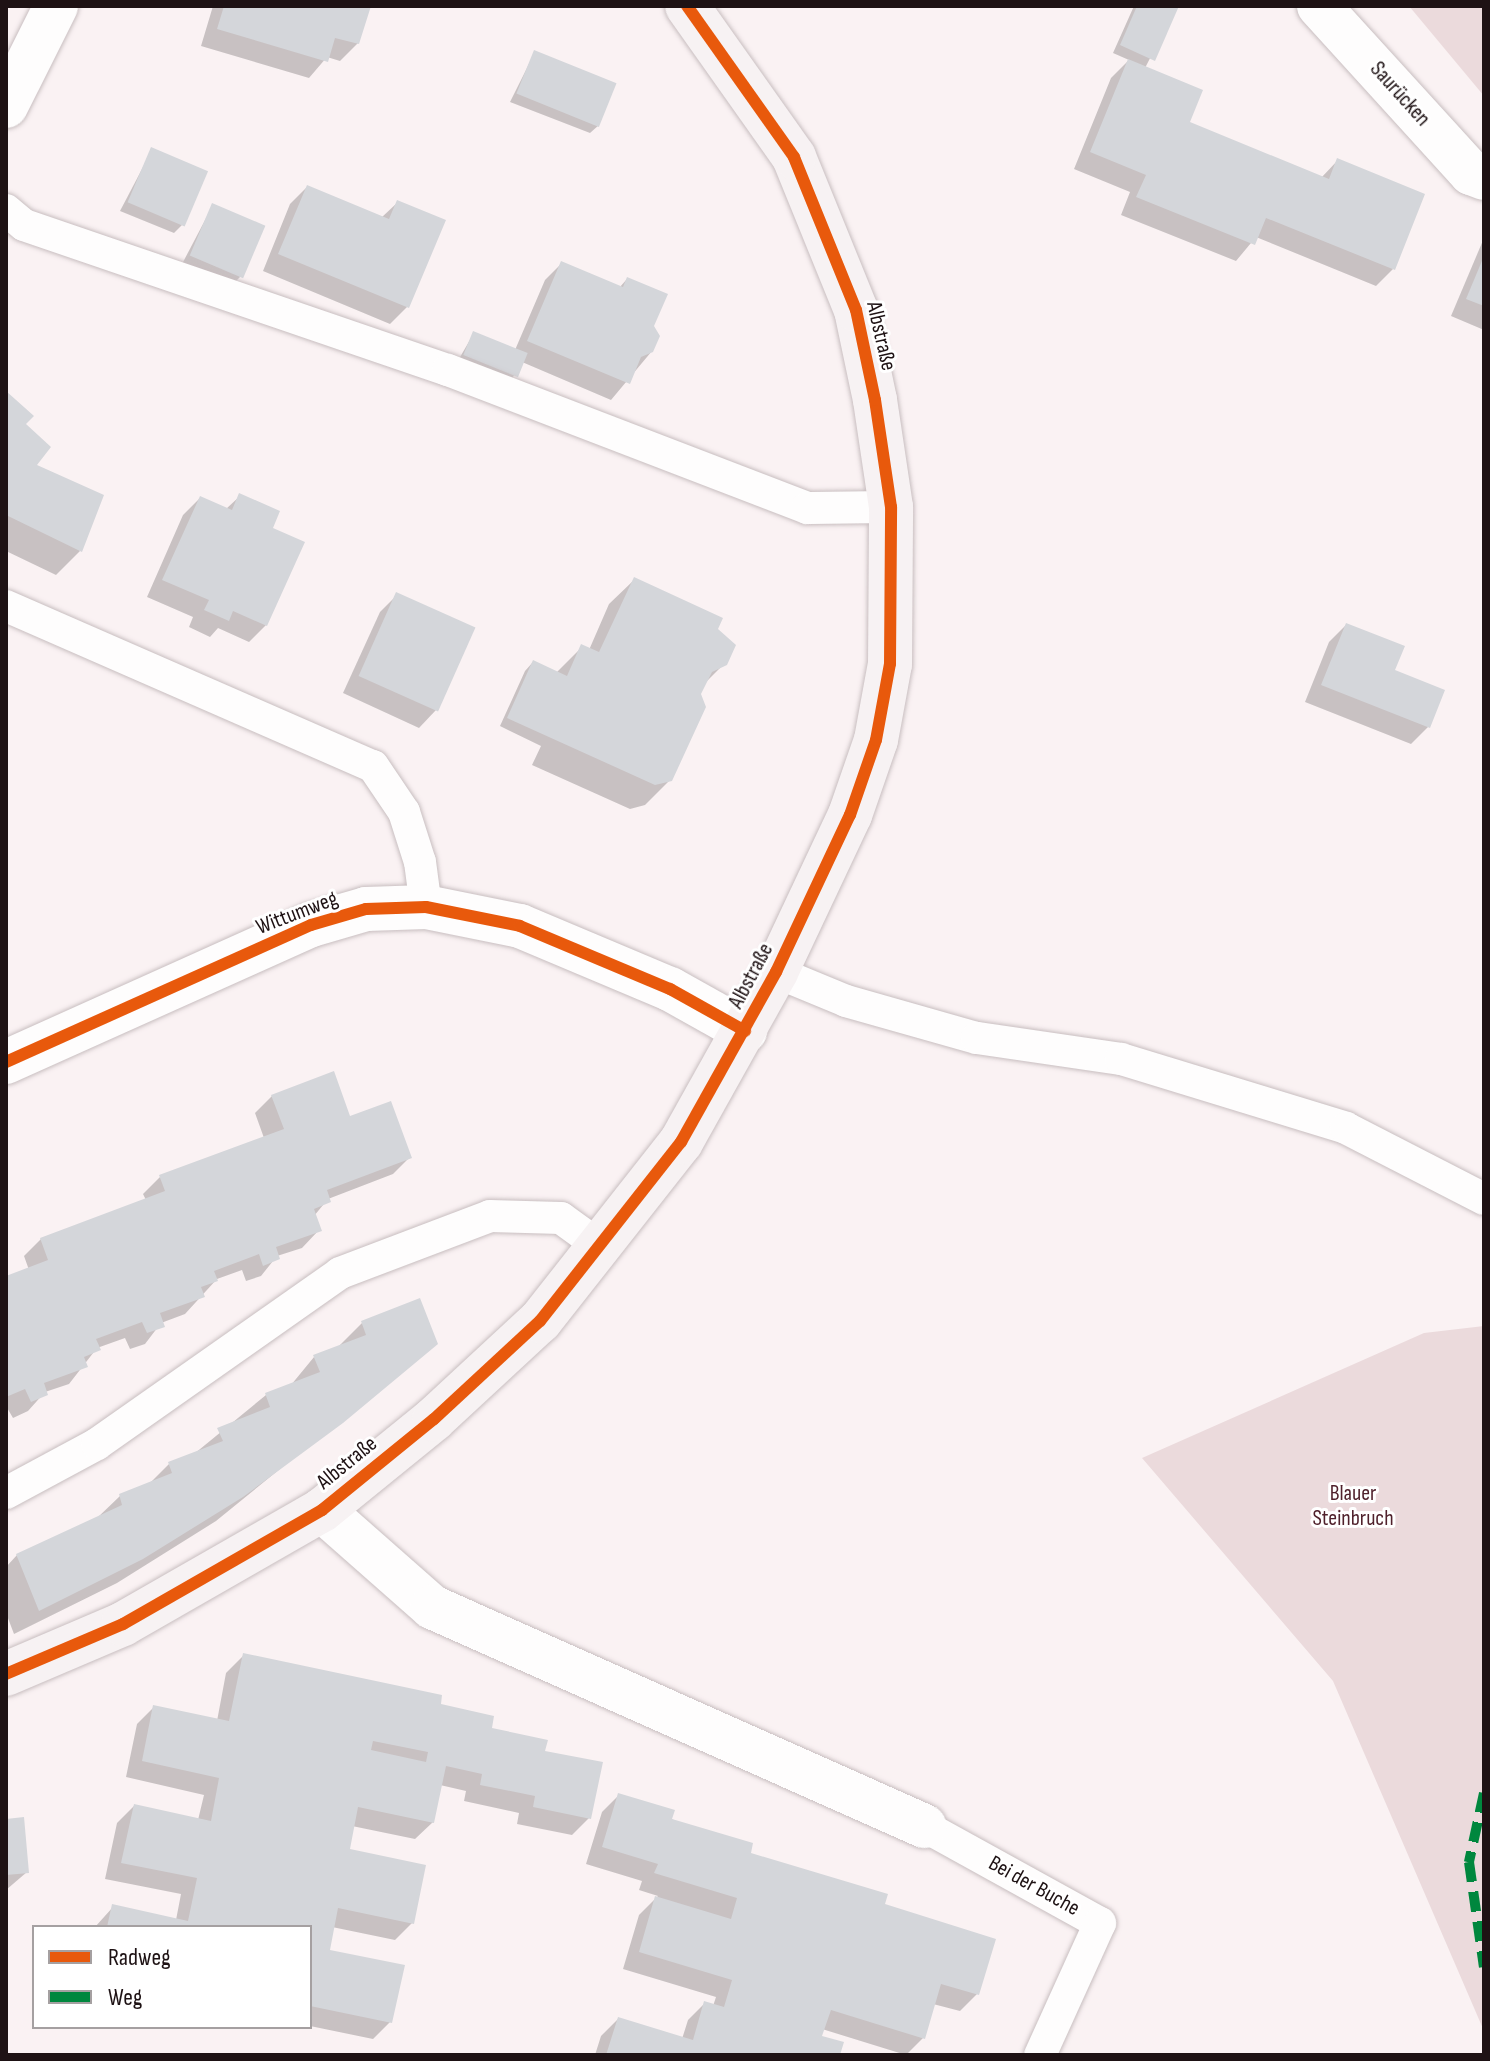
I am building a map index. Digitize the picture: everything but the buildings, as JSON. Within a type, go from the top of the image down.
[{"type":"street","points":[[6,106],[56,6]]},
{"type":"street","name":"Albstraße","points":[[6,1674],[123,1624],[322,1510],[434,1419],[540,1321],[681,1142],[776,972],[850,815],[876,740],[890,664],[891,507],[856,310],[828,230],[786,145],[687,6]]},
{"type":"street","name":"Saurücken","points":[[1319,6],[1471,173],[1484,178]]},
{"type":"street","name":"Wittumweg","points":[[6,1062],[311,925],[366,909],[426,907],[520,926],[670,989],[745,1031]]},
{"type":"street","name":"Albstraße","points":[[322,1510],[432,1607],[924,1826]]},
{"type":"lane","points":[[6,210],[24,225],[448,370],[807,508],[891,507]]},
{"type":"lane","points":[[6,606],[373,766],[404,812],[420,862],[426,907]]},
{"type":"lane","points":[[776,972],[846,1001],[977,1038],[1121,1059],[1346,1128],[1484,1199]]},
{"type":"lane","points":[[6,1493],[97,1444],[340,1273],[490,1216],[561,1218],[601,1247]]},
{"type":"lane","name":"Bei der Buche","points":[[924,1826],[1100,1923],[1040,2055]]},
{"type":"green space","points":[[1409,6],[1484,6],[1484,96]]},
{"type":"green space","name":"Blauer Steinbruch","points":[[1484,1326],[1484,2031],[1333,1681],[1142,1458],[1424,1333]]},
{"type":"marked path","points":[[1484,1793],[1469,1862],[1484,1967]]},
{"type":"cycle path","points":[[6,1674],[123,1624],[322,1510],[434,1419],[540,1321],[681,1142],[776,972],[850,815],[876,740],[890,664],[891,507],[875,400],[856,310],[794,157],[687,6]]},
{"type":"cycle path","points":[[6,1062],[311,925],[366,909],[426,907],[520,926],[670,989],[745,1031]]}]
